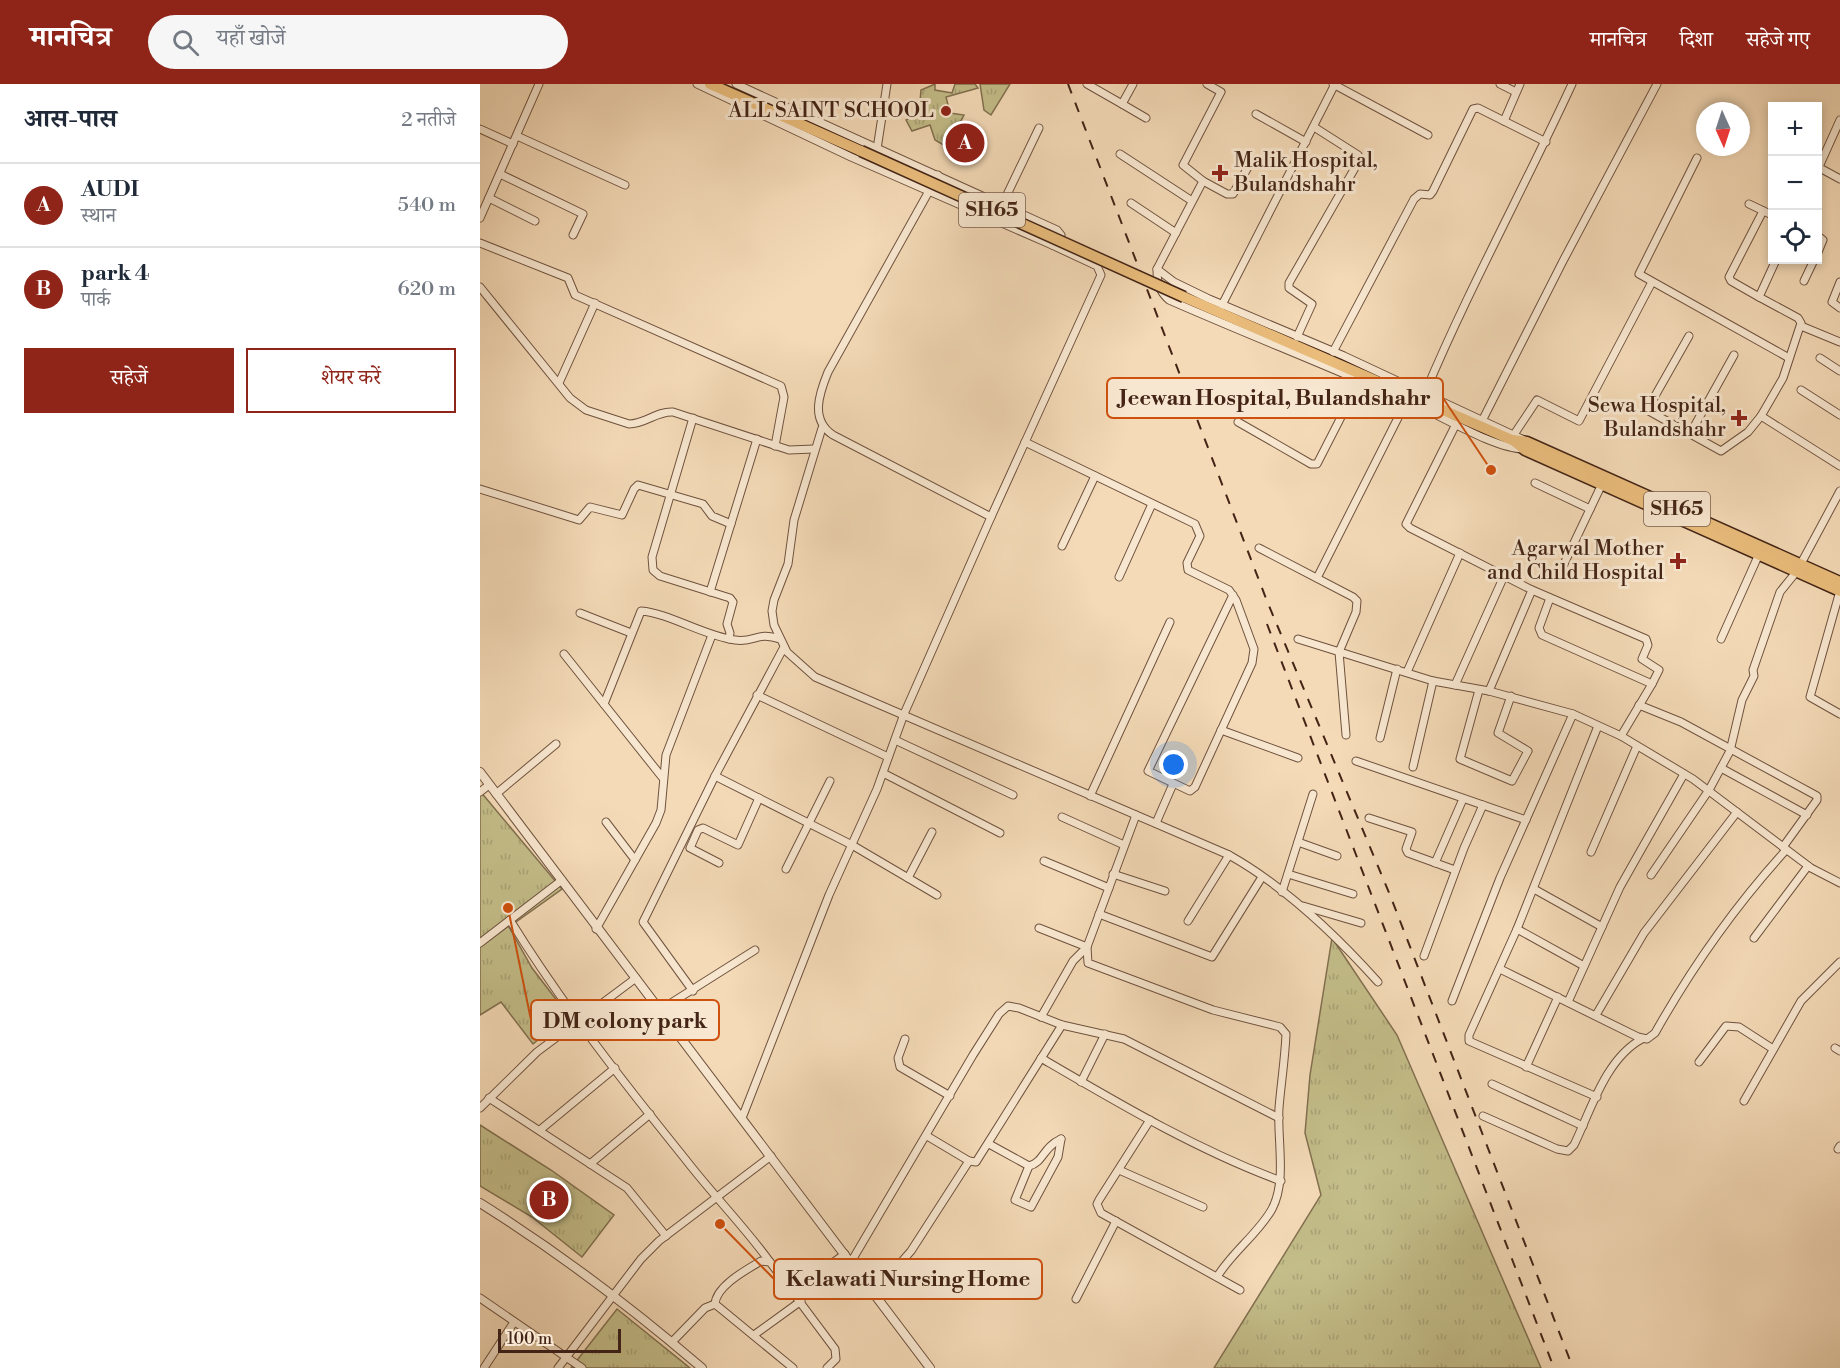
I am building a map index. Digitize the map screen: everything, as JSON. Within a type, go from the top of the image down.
[{"type":"main road","name":"SH65","points":[[713,84],[1184,297],[1514,436],[1526,446],[1602,484],[1759,554],[1840,582]]},
{"type":"main road","name":"SH65","points":[[1526,446],[1799,568],[1840,591]]},
{"type":"street","points":[[481,214],[539,84]]},
{"type":"street","points":[[698,84],[928,192],[1052,245],[1097,266],[1101,272],[904,714],[883,773],[829,895],[742,1118]]},
{"type":"street","points":[[736,84],[1057,230],[1060,235],[1056,244],[1052,245]]},
{"type":"street","points":[[877,149],[887,84]]},
{"type":"street","points":[[1087,84],[1146,118]]},
{"type":"street","points":[[1122,104],[1133,84]]},
{"type":"street","points":[[1207,84],[1219,87],[1221,92],[1183,161],[1185,168],[1203,181],[1227,194],[1233,194],[1252,160]]},
{"type":"street","points":[[1222,305],[1334,84],[1428,135]]},
{"type":"street","points":[[1500,84],[1516,92]]},
{"type":"street","points":[[1504,121],[1520,84]]},
{"type":"street","points":[[1425,393],[1466,298],[1546,141],[1572,84]]},
{"type":"street","points":[[1483,419],[1563,261],[1657,84]]},
{"type":"street","points":[[1333,352],[1414,199],[1420,194],[1430,195],[1433,191],[1473,109],[1478,108],[1546,141]]},
{"type":"street","points":[[1256,114],[1306,142]]},
{"type":"street","points":[[1822,159],[1840,120]]},
{"type":"street","points":[[1297,337],[1312,304],[1289,288],[1289,283],[1360,159],[1358,155],[1314,127]]},
{"type":"street","points":[[1002,205],[1039,128]]},
{"type":"street","points":[[480,129],[513,144]]},
{"type":"street","points":[[517,136],[625,185]]},
{"type":"street","points":[[1120,154],[1192,201]]},
{"type":"street","points":[[1697,158],[1639,270],[1640,276],[1790,358]]},
{"type":"street","points":[[1822,170],[1840,179]]},
{"type":"street","points":[[500,174],[583,214],[573,235]]},
{"type":"street","points":[[938,175],[828,372],[820,391],[818,417],[822,428],[794,520],[788,564],[774,600],[774,625],[784,647],[798,664],[815,677],[1229,855],[1282,892],[1344,944],[1378,982]]},
{"type":"street","points":[[1203,181],[1157,269],[1159,288],[1169,300],[1359,380],[1509,447],[1526,446]]},
{"type":"street","points":[[489,198],[535,220]]},
{"type":"street","points":[[1131,203],[1176,233]]},
{"type":"street","points":[[1749,204],[1768,213]]},
{"type":"street","points":[[1689,336],[1647,409],[1723,450],[1748,432],[1761,416],[1777,390],[1801,326],[1798,318],[1731,281],[1729,277],[1763,211]]},
{"type":"street","points":[[480,243],[568,278],[575,295],[781,386],[784,397],[775,446]]},
{"type":"street","points":[[1759,297],[1774,264]]},
{"type":"street","points":[[1804,281],[1812,264]]},
{"type":"street","points":[[1157,269],[1174,282],[1222,305],[1483,419],[1514,436],[1537,400],[1579,421],[1652,282]]},
{"type":"street","points":[[1840,282],[1832,302],[1840,308]]},
{"type":"street","points":[[480,287],[577,405],[621,422],[637,424],[664,412],[693,418],[789,450],[814,449]]},
{"type":"street","points":[[559,384],[595,303]]},
{"type":"street","points":[[1801,326],[1840,342]]},
{"type":"street","points":[[1690,434],[1734,355]]},
{"type":"street","points":[[1820,358],[1840,371]]},
{"type":"street","points":[[1238,422],[1311,464],[1317,464],[1359,380]]},
{"type":"street","points":[[1802,390],[1840,415]]},
{"type":"street","points":[[1317,578],[1406,402]]},
{"type":"street","points":[[1761,416],[1840,466]]},
{"type":"street","points":[[693,418],[652,557],[653,570],[660,576],[732,600],[727,624],[729,639]]},
{"type":"street","points":[[1456,424],[1406,524],[1532,590],[1646,639],[1648,645],[1642,659],[1659,670],[1621,736]]},
{"type":"street","points":[[822,428],[991,517]]},
{"type":"street","points":[[710,591],[757,439]]},
{"type":"street","points":[[1025,442],[1199,528],[1200,536],[1187,563],[1188,570],[1229,590],[1233,595],[1254,649],[1254,656],[1195,787],[1190,790],[1149,772],[1149,768],[1233,595]]},
{"type":"street","points":[[1062,546],[1095,476]]},
{"type":"street","points":[[1535,483],[1590,509]]},
{"type":"street","points":[[1563,566],[1602,484]]},
{"type":"street","points":[[480,489],[579,520],[590,507],[622,515],[638,485],[706,505],[712,516],[731,524]]},
{"type":"street","points":[[1651,875],[1709,790],[1731,751],[1742,700],[1754,676],[1753,670],[1780,592],[1799,568],[1840,490]]},
{"type":"street","points":[[1119,577],[1152,504]]},
{"type":"street","points":[[1259,548],[1357,601],[1356,612],[1339,652],[1347,735]]},
{"type":"street","points":[[1407,672],[1460,553]]},
{"type":"street","points":[[1721,639],[1759,554]]},
{"type":"street","points":[[1455,685],[1504,576]]},
{"type":"street","points":[[1489,691],[1532,590]]},
{"type":"street","points":[[1840,591],[1810,696],[1840,714]]},
{"type":"street","points":[[1550,598],[1539,628],[1542,635],[1652,684]]},
{"type":"street","points":[[604,704],[638,614],[644,611],[729,639],[746,641],[763,634],[780,639]]},
{"type":"street","points":[[580,613],[631,633]]},
{"type":"street","points":[[1090,796],[1170,622]]},
{"type":"street","points":[[596,928],[661,810],[662,777],[666,755],[712,635]]},
{"type":"street","points":[[1298,639],[1434,681],[1511,696],[1573,714],[1621,736],[1684,774],[1709,790],[1808,866],[1840,883]]},
{"type":"street","points":[[693,991],[643,922],[715,776],[784,647]]},
{"type":"street","points":[[564,654],[662,777]]},
{"type":"street","points":[[1380,738],[1397,669]]},
{"type":"street","points":[[1413,766],[1434,681]]},
{"type":"street","points":[[1479,690],[1460,759],[1512,781],[1528,751],[1498,733],[1511,696]]},
{"type":"street","points":[[757,695],[888,757]]},
{"type":"street","points":[[1483,1116],[1564,1151],[1572,1148],[1621,1053],[1655,1033],[1698,960],[1736,908],[1785,849],[1817,800],[1815,793],[1731,751],[1681,722],[1640,705]]},
{"type":"street","points":[[1452,1001],[1500,878],[1573,714]]},
{"type":"street","points":[[1597,1097],[1469,1041],[1469,1035],[1534,889],[1598,726]]},
{"type":"street","points":[[1221,730],[1298,758]]},
{"type":"street","points":[[895,740],[1013,795]]},
{"type":"street","points":[[496,794],[556,744]]},
{"type":"street","points":[[1591,852],[1637,746]]},
{"type":"street","points":[[1356,761],[1526,820]]},
{"type":"street","points":[[1721,768],[1807,815]]},
{"type":"street","points":[[480,772],[930,1368]]},
{"type":"street","points":[[883,773],[1000,834]]},
{"type":"street","points":[[1568,1002],[1620,887],[1684,774]]},
{"type":"street","points":[[715,776],[852,845],[937,895]]},
{"type":"street","points":[[786,869],[830,781]]},
{"type":"street","points":[[1156,823],[1173,784]]},
{"type":"street","points":[[480,792],[489,785]]},
{"type":"street","points":[[1282,892],[1313,794]]},
{"type":"street","points":[[719,863],[690,848],[698,830],[703,828],[738,845],[759,798]]},
{"type":"street","points":[[1435,863],[1463,798]]},
{"type":"street","points":[[1424,956],[1455,870],[1483,805]]},
{"type":"street","points":[[1596,1015],[1644,933],[1737,812]]},
{"type":"street","points":[[1136,815],[1087,947],[1086,959],[1096,968],[1214,1010],[1284,1030],[1286,1050],[1279,1118],[1281,1181],[1277,1197],[1268,1216],[1233,1254],[1217,1277]]},
{"type":"street","points":[[1062,817],[1124,845]]},
{"type":"street","points":[[1369,818],[1413,832],[1407,852],[1455,870]]},
{"type":"street","points":[[606,822],[635,860]]},
{"type":"street","points":[[908,878],[932,832]]},
{"type":"street","points":[[1298,842],[1337,856]]},
{"type":"street","points":[[1188,921],[1229,855]]},
{"type":"street","points":[[1044,861],[1109,888]]},
{"type":"street","points":[[1754,938],[1808,866]]},
{"type":"street","points":[[1113,874],[1165,891]]},
{"type":"street","points":[[1288,874],[1353,894]]},
{"type":"street","points":[[1100,914],[1212,957],[1262,877]]},
{"type":"street","points":[[480,943],[562,880]]},
{"type":"street","points":[[1534,889],[1602,927]]},
{"type":"street","points":[[1298,905],[1361,923]]},
{"type":"street","points":[[510,920],[538,965],[580,1022],[716,1198],[747,1229],[835,1349],[836,1359],[828,1368]]},
{"type":"street","points":[[1039,928],[1087,947]]},
{"type":"street","points":[[1517,929],[1584,966]]},
{"type":"street","points":[[1041,1017],[1073,961],[1087,947]]},
{"type":"street","points":[[660,1010],[755,950]]},
{"type":"street","points":[[1744,1101],[1801,1000],[1840,962]]},
{"type":"street","points":[[1500,969],[1642,1039]]},
{"type":"street","points":[[480,1108],[537,1052],[636,978]]},
{"type":"street","points":[[1527,1067],[1558,997]]},
{"type":"street","points":[[851,1262],[1004,1009],[1012,1006],[1062,1025],[1106,1034],[1141,1046],[1279,1118]]},
{"type":"street","points":[[927,1136],[969,1161],[976,1162],[980,1159],[1062,1025]]},
{"type":"street","points":[[1700,1062],[1726,1026],[1739,1028],[1773,1049]]},
{"type":"street","points":[[1082,1082],[1106,1034]]},
{"type":"street","points":[[905,1039],[898,1058],[900,1067],[950,1096]]},
{"type":"street","points":[[1041,1058],[1150,1120],[1253,1170],[1281,1181]]},
{"type":"street","points":[[540,1130],[615,1068]]},
{"type":"street","points":[[1492,1084],[1583,1126]]},
{"type":"street","points":[[489,1098],[627,1188],[666,1236]]},
{"type":"street","points":[[590,1164],[650,1114]]},
{"type":"street","points":[[1150,1120],[1097,1204],[1101,1213],[1240,1290]]},
{"type":"street","points":[[989,1144],[1029,1166],[1037,1163],[1048,1144],[1061,1139],[1058,1157],[1031,1207],[1015,1200],[1029,1166]]},
{"type":"street","points":[[558,1368],[612,1294],[641,1259],[666,1236],[771,1156]]},
{"type":"street","points":[[874,1293],[911,1251],[969,1161]]},
{"type":"street","points":[[1119,1170],[1203,1207]]},
{"type":"street","points":[[480,1203],[521,1229],[612,1294],[699,1367]]},
{"type":"street","points":[[1076,1299],[1116,1221]]},
{"type":"street","points":[[754,1335],[798,1298],[813,1277],[845,1254]]},
{"type":"street","points":[[715,1304],[717,1294],[729,1284],[761,1261],[770,1262]]},
{"type":"street","points":[[480,1298],[582,1368]]},
{"type":"street","points":[[715,1304],[793,1368]]},
{"type":"street","points":[[672,1342],[705,1308],[715,1304]]},
{"type":"street","points":[[480,1355],[486,1365],[514,1322]]},
{"type":"green space","points":[[935,84],[935,90],[952,93],[955,84],[975,84],[978,88],[946,97],[950,113],[964,115],[947,147],[935,140],[930,125],[912,131],[906,120],[919,113],[921,90]]},
{"type":"green space","points":[[980,84],[1010,84],[991,115],[984,110]]},
{"type":"green space","points":[[480,791],[562,889],[509,927],[532,968],[568,1015],[533,1044],[501,1002],[480,1015]]},
{"type":"green space","points":[[1332,938],[1397,1035],[1541,1368],[1214,1368],[1321,1195],[1305,1133],[1310,1075]]},
{"type":"green space","points":[[480,1125],[551,1170],[614,1215],[582,1257],[532,1217],[480,1186]]},
{"type":"green space","points":[[617,1309],[690,1368],[571,1368]]},
{"type":"railway","points":[[1068,84],[1267,601],[1390,895],[1573,1368]]},
{"type":"railway","points":[[1267,624],[1554,1368]]},
{"type":"place","name":"ALL SAINT SCHOOL","points":[[946,111]]},
{"type":"place","name":"AUDI","points":[[965,143]]},
{"type":"place","name":"Malik Hospital, Bulandshahr","points":[[1220,173]]},
{"type":"place","name":"Sewa Hospital, Bulandshahr","points":[[1739,418]]},
{"type":"place","name":"Jeewan Hospital, Bulandshahr","points":[[1491,470]]},
{"type":"place","name":"Agarwal Mother and Child Hospital","points":[[1678,561]]},
{"type":"place","name":"DM colony park","points":[[508,908]]},
{"type":"place","name":"park 4","points":[[549,1200]]},
{"type":"place","name":"Kelawati Nursing Home","points":[[720,1224]]}]
